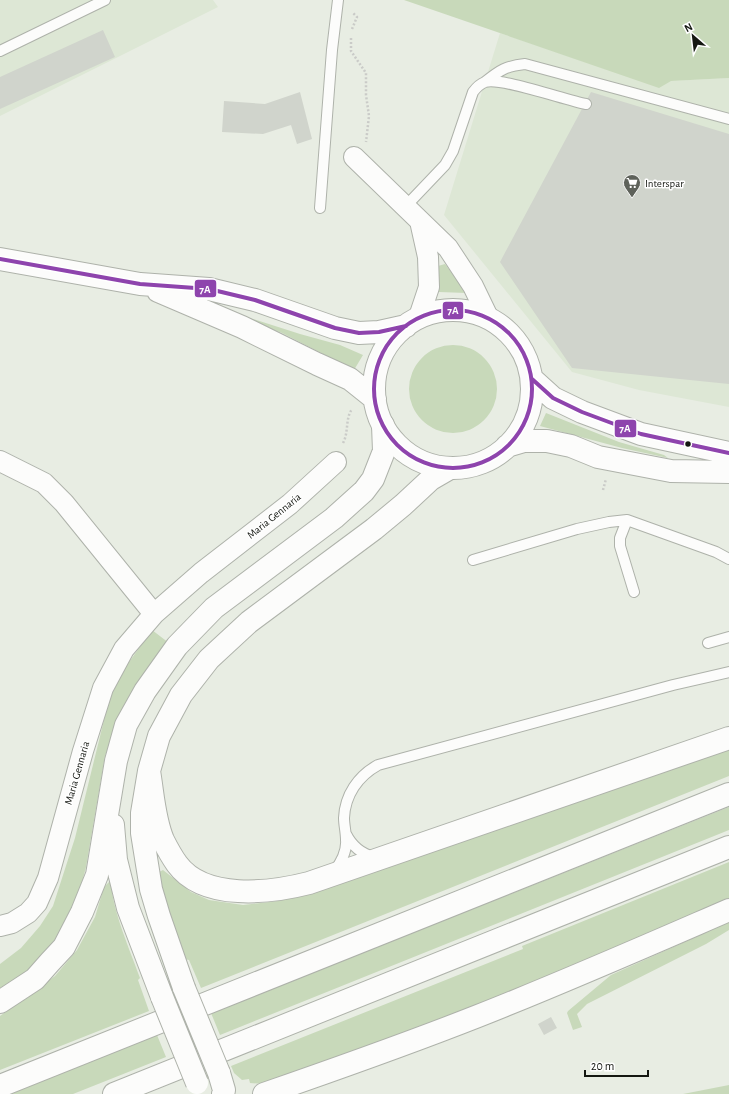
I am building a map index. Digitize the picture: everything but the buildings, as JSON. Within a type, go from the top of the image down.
[{"type":"main road","points":[[0,259],[140,284],[209,289],[255,300],[335,328],[360,333],[379,332],[442,311],[465,311],[488,318],[504,328],[518,343],[527,360],[532,379],[532,398],[528,416],[519,432],[507,446],[490,459],[471,466],[450,468],[429,464],[410,456],[394,442],[383,425],[374,400],[374,383],[377,366],[393,337],[412,322]]},
{"type":"main road","points":[[140,284],[242,327],[350,379],[374,400]]},
{"type":"main road","points":[[532,379],[553,398],[582,412],[641,434],[729,453]]},
{"type":"main road","points":[[0,1002],[35,979],[64,947],[82,912],[97,875],[116,761],[126,725],[145,691],[177,646],[214,608],[334,518],[364,491],[373,479],[384,451],[383,425]]},
{"type":"main road","points":[[507,446],[524,441],[547,441],[571,446],[598,457],[671,471],[729,472]]},
{"type":"main road","points":[[223,1094],[224,1090],[219,1073],[184,988],[158,916],[144,855],[142,814],[149,771],[159,736],[181,695],[209,659],[249,622],[358,541],[403,505],[432,479],[450,468]]},
{"type":"main road","points":[[149,771],[156,817],[163,840],[178,864],[191,876],[206,885],[238,892],[255,892],[293,887],[330,876],[729,738]]},
{"type":"main road","points":[[111,794],[116,860],[128,908],[162,997],[201,1088]]},
{"type":"main road","points":[[0,1086],[729,794]]},
{"type":"main road","points":[[114,1094],[729,847]]},
{"type":"main road","points":[[264,1094],[478,1016],[729,910]]},
{"type":"street","points":[[360,152],[405,207],[448,248],[473,286],[488,318]]},
{"type":"street","points":[[412,322],[429,287],[428,257],[420,221]]},
{"type":"street","points":[[0,461],[44,483],[64,503],[154,614]]},
{"type":"street","name":"Maria Gennaria","points":[[0,926],[12,922],[28,913],[37,903],[48,878],[83,751],[103,688],[124,649],[154,614],[201,573],[290,504],[336,462]]},
{"type":"lane","points":[[0,51],[105,0]]},
{"type":"lane","points":[[320,208],[332,50],[338,0]]},
{"type":"lane","points":[[405,207],[445,165],[453,151],[473,92],[477,87],[501,70],[512,65],[525,64],[729,119]]},
{"type":"lane","points":[[485,82],[503,82],[572,102],[586,104]]},
{"type":"lane","points":[[473,560],[577,529],[609,522],[627,520],[716,552],[729,559]]},
{"type":"lane","points":[[627,520],[620,538],[620,546],[634,592]]},
{"type":"lane","points":[[708,643],[729,637]]},
{"type":"lane","points":[[330,876],[341,860],[346,846],[344,816],[351,790],[365,774],[378,765],[674,685],[729,672]]},
{"type":"lane","points":[[346,834],[349,840],[358,849],[369,856],[380,858]]},
{"type":"path","points":[[349,10],[357,17],[351,30]]},
{"type":"path","points":[[351,37],[351,51],[366,73],[366,95],[369,116],[360,152]]},
{"type":"path","points":[[336,462],[340,449],[346,438],[348,414],[352,409]]},
{"type":"path","points":[[603,490],[607,475]]},
{"type":"shaded area","points":[[0,0],[213,0],[218,7],[0,116]]},
{"type":"shaded area","name":"Interspar","points":[[500,33],[659,87],[670,81],[729,78],[729,407],[639,390],[572,372],[444,215]]},
{"type":"green space","points":[[404,0],[729,0],[729,78],[671,81],[659,88]]},
{"type":"green space","points":[[445,264],[467,293],[439,292],[438,266]]},
{"type":"green space","points":[[212,306],[340,345],[363,355],[354,370],[282,333]]},
{"type":"green space","points":[[453,345],[470,349],[484,358],[493,372],[497,389],[493,406],[484,420],[470,429],[453,433],[436,429],[422,420],[413,406],[409,389],[413,372],[422,358],[436,349]]},
{"type":"green space","points":[[546,413],[619,442],[664,455],[668,458],[622,448],[540,426]]},
{"type":"green space","points":[[152,630],[169,643],[143,674],[122,712],[105,756],[86,867],[75,910],[63,933],[43,958],[18,980],[0,992],[0,964],[21,948],[40,926],[53,906],[75,838],[114,683]]},
{"type":"green space","points":[[729,746],[729,776],[201,988],[189,960],[184,959],[160,881],[159,872],[163,870],[191,892],[209,900],[243,905],[278,901]]},
{"type":"green space","points":[[729,807],[729,830],[220,1035],[211,1013]]},
{"type":"green space","points":[[729,862],[729,899],[672,925],[557,973],[266,1084],[250,1083],[249,1079],[242,1080],[234,1073],[231,1066],[523,949],[522,946]]},
{"type":"green space","points":[[109,882],[111,883],[118,918],[140,978],[138,980],[149,1011],[0,1070],[0,1016],[55,976],[77,950],[95,917],[104,887]]},
{"type":"green space","points":[[729,922],[729,930],[706,944],[587,1004],[577,1014],[582,1027],[573,1030],[567,1013],[568,1011],[611,975]]},
{"type":"green space","points":[[157,1035],[166,1057],[73,1094],[11,1094]]},
{"type":"green space","points":[[729,1085],[729,1094],[683,1094]]},
{"type":"transit line","name":"7A","points":[[0,259],[140,284],[209,289],[255,300],[335,328],[359,333],[379,332],[406,326]]},
{"type":"transit line","name":"7A","points":[[453,310],[483,316],[509,333],[526,359],[532,389],[526,419],[509,445],[483,462],[453,468],[423,462],[397,445],[380,419],[374,389],[380,359],[397,333],[423,316],[453,310]]},
{"type":"transit line","name":"7A","points":[[532,379],[553,398],[582,412],[641,434],[729,453]]},
{"type":"place","name":"Interspar","points":[[632,198]]}]
